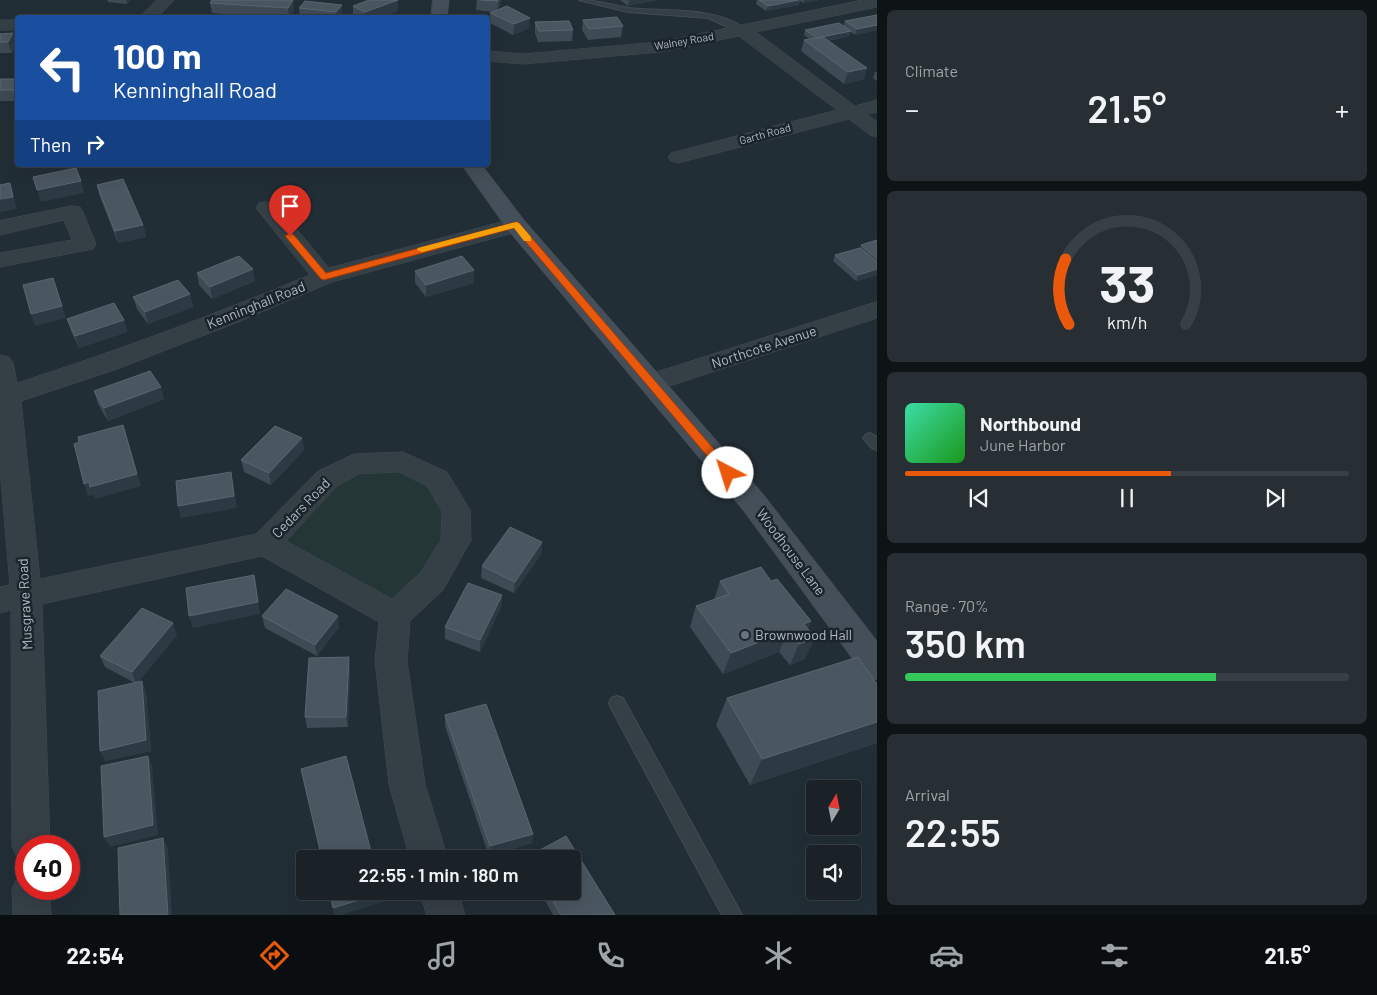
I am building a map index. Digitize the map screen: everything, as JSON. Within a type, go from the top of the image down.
[{"type":"street","points":[[150,15],[166,0]]},
{"type":"street","points":[[439,15],[441,0]]},
{"type":"street","name":"Walney Road","points":[[490,56],[524,59],[660,47],[877,2]]},
{"type":"street","points":[[0,25],[15,25]]},
{"type":"street","points":[[742,30],[877,131]]},
{"type":"street","name":"Garth Road","points":[[678,157],[877,106]]},
{"type":"street","name":"Woodhouse Lane","points":[[473,167],[516,225],[753,502],[877,666]]},
{"type":"street","points":[[267,208],[324,277]]},
{"type":"street","points":[[0,228],[72,212],[85,244],[0,260]]},
{"type":"street","name":"Kenninghall Road","points":[[3,397],[108,363],[229,317],[324,277],[516,225]]},
{"type":"street","name":"Northcote Avenue","points":[[651,383],[877,310]]},
{"type":"street","name":"Musgrave Road","points":[[0,363],[13,597],[30,835]]},
{"type":"street","name":"Cedars Road","points":[[13,597],[265,544],[328,478],[354,464],[403,462],[437,479],[456,510],[456,541],[432,581],[395,616],[265,544]]},
{"type":"street","points":[[395,616],[392,662],[407,784],[426,850]]},
{"type":"street","points":[[32,900],[32,915]]},
{"type":"street","points":[[442,900],[446,915]]},
{"type":"lane","points":[[583,0],[628,10],[710,16],[742,30]]},
{"type":"lane","points":[[617,703],[732,915]]},
{"type":"green space","points":[[403,462],[437,479],[456,541],[395,616],[265,544],[328,478]]},
{"type":"building","points":[[212,0],[293,0],[288,8],[210,3]]},
{"type":"building","points":[[369,0],[398,0],[365,12],[353,6]]},
{"type":"building","points":[[759,0],[799,0],[768,6]]},
{"type":"building","points":[[305,1],[342,5],[336,12],[299,8]]},
{"type":"building","points":[[507,6],[530,18],[514,24],[490,13]]},
{"type":"building","points":[[877,15],[877,25],[857,29],[845,21]]},
{"type":"building","points":[[617,17],[623,26],[589,29],[583,20]]},
{"type":"building","points":[[569,21],[573,30],[539,31],[535,22]]},
{"type":"building","points":[[839,23],[851,31],[817,38],[805,30]]},
{"type":"building","points":[[13,33],[8,42],[0,42],[0,34]]},
{"type":"building","points":[[823,37],[867,68],[848,72],[804,40]]},
{"type":"building","points":[[0,79],[15,79],[15,90],[0,90]]},
{"type":"building","points":[[76,168],[81,181],[37,190],[33,177]]},
{"type":"building","points":[[123,179],[143,225],[115,231],[97,185]]},
{"type":"building","points":[[10,183],[13,197],[0,199],[0,185]]},
{"type":"building","points":[[877,240],[877,259],[861,245]]},
{"type":"building","points":[[860,248],[877,262],[877,269],[858,275],[835,255]]},
{"type":"building","points":[[239,256],[253,269],[210,287],[197,273]]},
{"type":"building","points":[[462,256],[474,270],[426,285],[415,271]]},
{"type":"building","points":[[53,278],[62,306],[31,314],[23,285]]},
{"type":"building","points":[[178,280],[190,294],[145,312],[133,297]]},
{"type":"building","points":[[114,303],[124,320],[75,336],[67,319]]},
{"type":"building","points":[[150,371],[161,387],[104,408],[94,391]]},
{"type":"building","points":[[123,425],[137,474],[90,487],[89,482],[84,484],[74,444],[79,442],[78,437]]},
{"type":"building","points":[[275,426],[302,438],[269,473],[241,460]]},
{"type":"building","points":[[231,472],[234,496],[178,506],[176,481]]},
{"type":"building","points":[[510,527],[542,542],[515,582],[482,566]]},
{"type":"building","points":[[761,567],[771,581],[777,579],[811,621],[804,624],[815,638],[799,644],[788,631],[731,653],[696,606],[729,594],[720,581]]},
{"type":"building","points":[[254,575],[258,602],[189,616],[186,588]]},
{"type":"building","points":[[468,583],[502,595],[480,640],[445,627]]},
{"type":"building","points":[[286,589],[338,616],[315,645],[262,616]]},
{"type":"building","points":[[142,608],[173,623],[132,672],[100,656]]},
{"type":"building","points":[[349,657],[346,717],[305,717],[309,658]]},
{"type":"building","points":[[858,657],[877,684],[877,722],[762,759],[727,698]]},
{"type":"building","points":[[142,681],[146,740],[100,751],[98,691]]},
{"type":"building","points":[[486,704],[533,834],[490,846],[445,715]]},
{"type":"building","points":[[148,756],[153,825],[104,837],[101,766]]},
{"type":"building","points":[[346,756],[371,850],[320,850],[301,769]]},
{"type":"building","points":[[566,836],[575,850],[540,850]]},
{"type":"building","points":[[163,838],[168,915],[120,915],[118,848]]},
{"type":"building","points":[[581,860],[615,915],[561,915],[552,900],[581,900]]},
{"type":"building","points":[[331,900],[359,900],[333,908]]},
{"type":"slow traffic","points":[[422,250],[516,225],[528,239]]},
{"type":"place","name":"Brownwood Hall","points":[[745,635]]},
{"type":"route","points":[[290,236],[324,277],[516,225],[728,473]]}]
